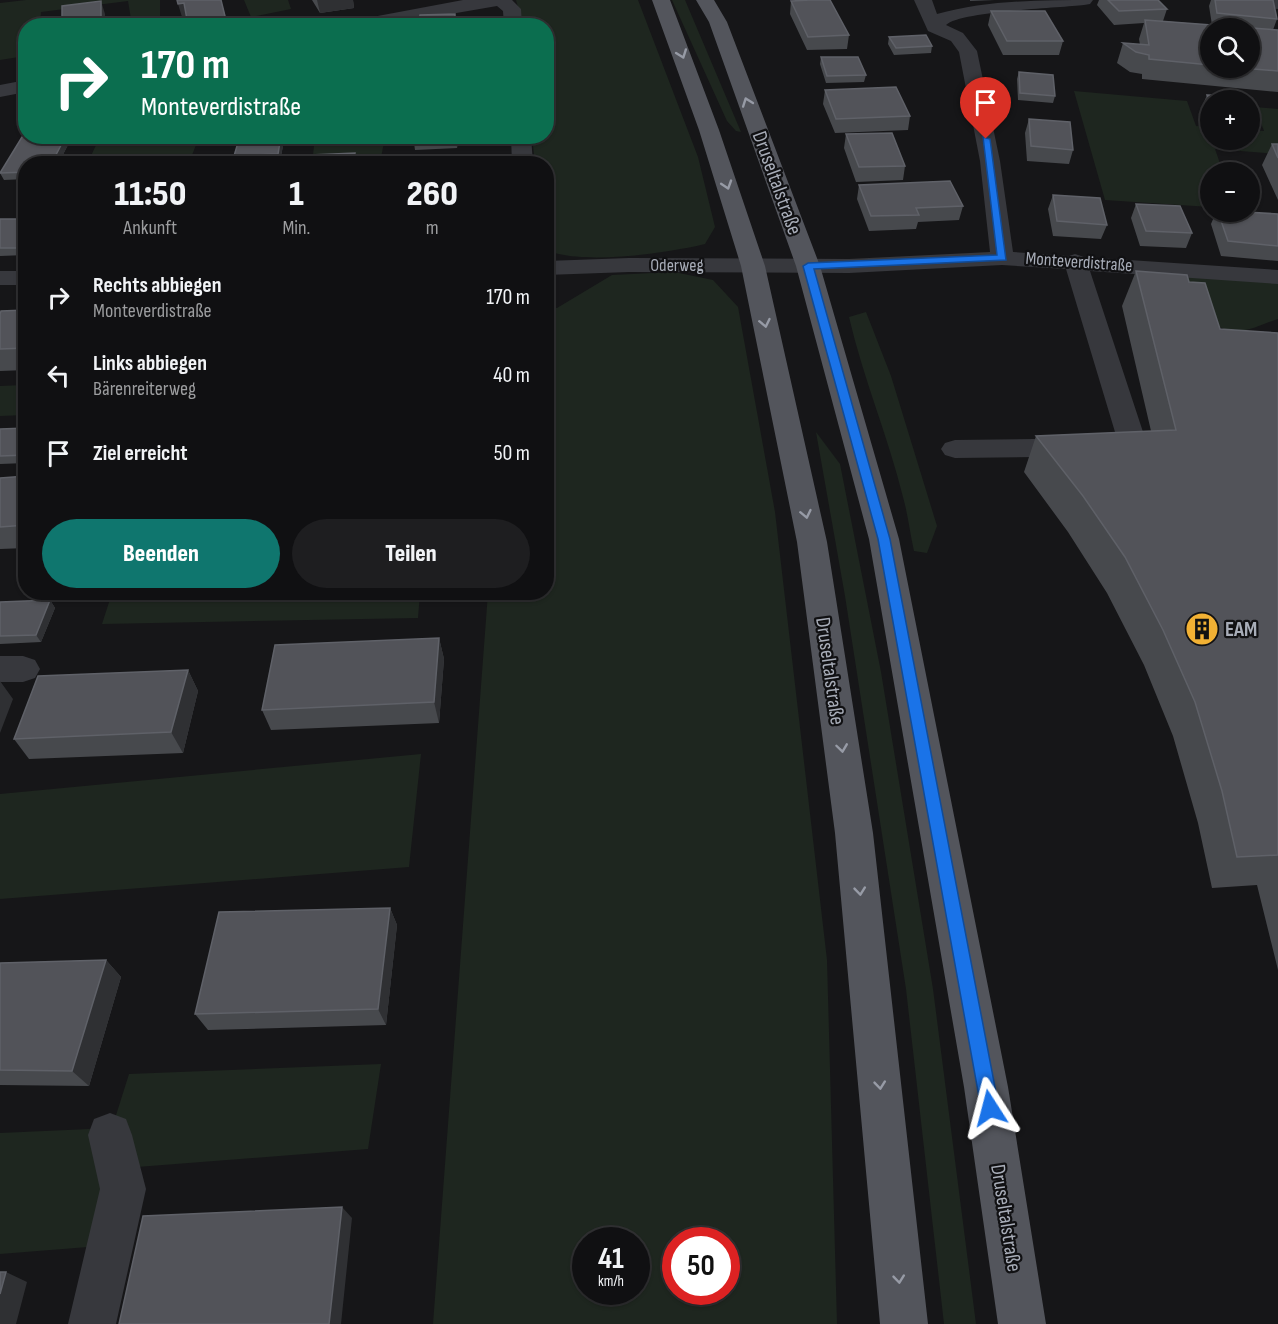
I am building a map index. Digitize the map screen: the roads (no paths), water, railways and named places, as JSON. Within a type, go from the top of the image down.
[{"type":"main road","name":"Druseltalstraße","points":[[661,0],[709,130],[753,266],[812,542],[854,833],[904,1324]]},
{"type":"main road","name":"Druseltalstraße","points":[[705,0],[718,22],[808,266],[884,539],[986,1087],[1022,1324]]},
{"type":"street","points":[[393,18],[501,0],[512,9],[513,18]]},
{"type":"street","points":[[923,0],[934,27],[957,37],[968,51],[990,161],[1002,258]]},
{"type":"street","points":[[934,27],[944,17],[969,10],[1083,0]]},
{"type":"street","points":[[1227,0],[1278,4]]},
{"type":"street","points":[[0,91],[18,88]]},
{"type":"street","name":"Monteverdistraße","points":[[808,266],[1002,258],[1075,261],[1278,277]]},
{"type":"street","points":[[955,449],[1112,447],[1130,435],[1075,261]]},
{"type":"street","name":"Oderweg","points":[[554,268],[628,265],[808,266]]},
{"type":"street","points":[[0,278],[18,278]]},
{"type":"street","points":[[92,1324],[123,1188],[110,1135]]},
{"type":"place","name":"EAM","points":[[1202,629]]}]
